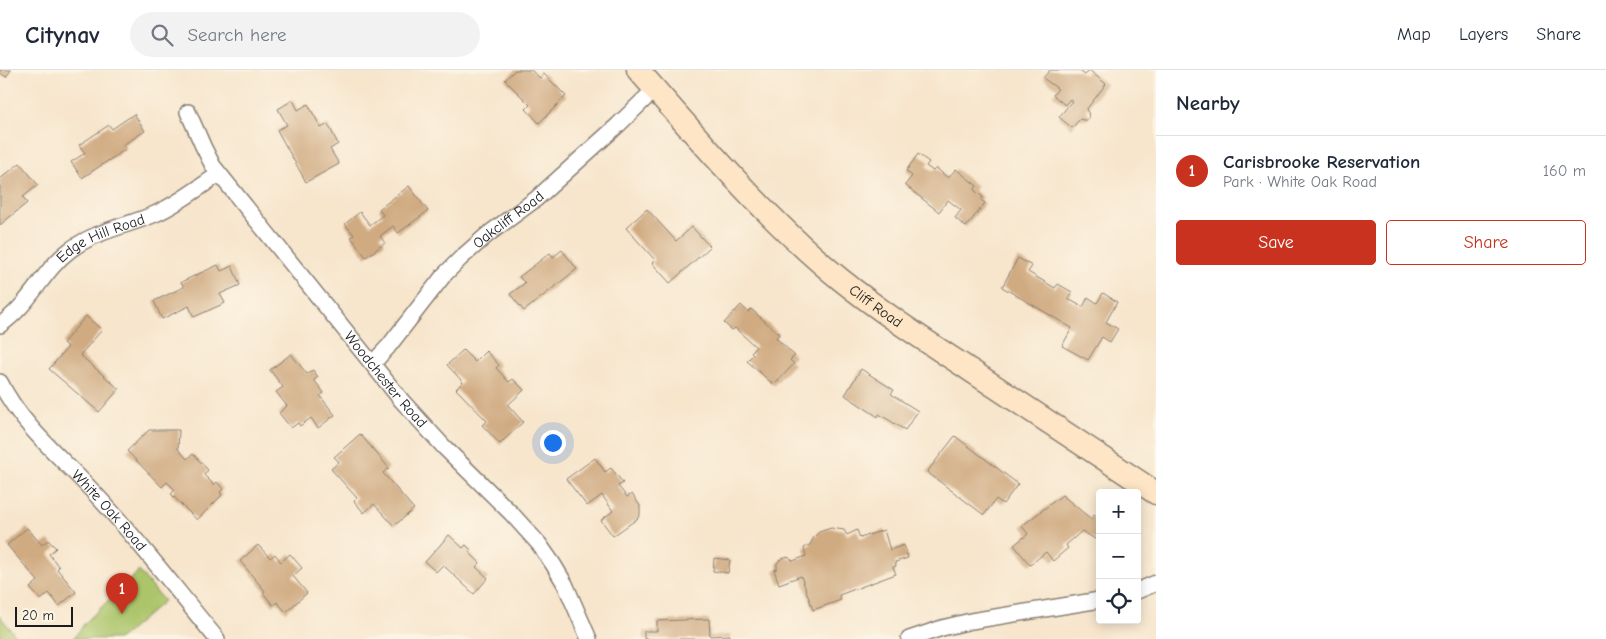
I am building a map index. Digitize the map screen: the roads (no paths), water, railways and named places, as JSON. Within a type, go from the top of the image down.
[{"type":"street","name":"Cliff Road","points":[[638,70],[776,220],[841,280],[907,328],[1156,493]]},
{"type":"street","name":"Oakcliff Road","points":[[372,363],[392,343],[444,275],[461,258],[536,199],[655,89]]},
{"type":"street","name":"Woodchester Road","points":[[188,112],[206,154],[219,174],[423,426],[511,513],[543,550],[565,584],[589,639]]},
{"type":"street","name":"Edge Hill Road","points":[[0,325],[22,305],[57,262],[70,250],[93,237],[146,218],[167,208],[219,174]]},
{"type":"street","name":"White Oak Road","points":[[0,382],[13,405],[30,428],[108,507],[217,639]]},
{"type":"street","points":[[1141,589],[1156,583]]},
{"type":"street","points":[[909,639],[971,621],[1096,601]]},
{"type":"place","name":"Carisbrooke Reservation","points":[[122,614]]}]
